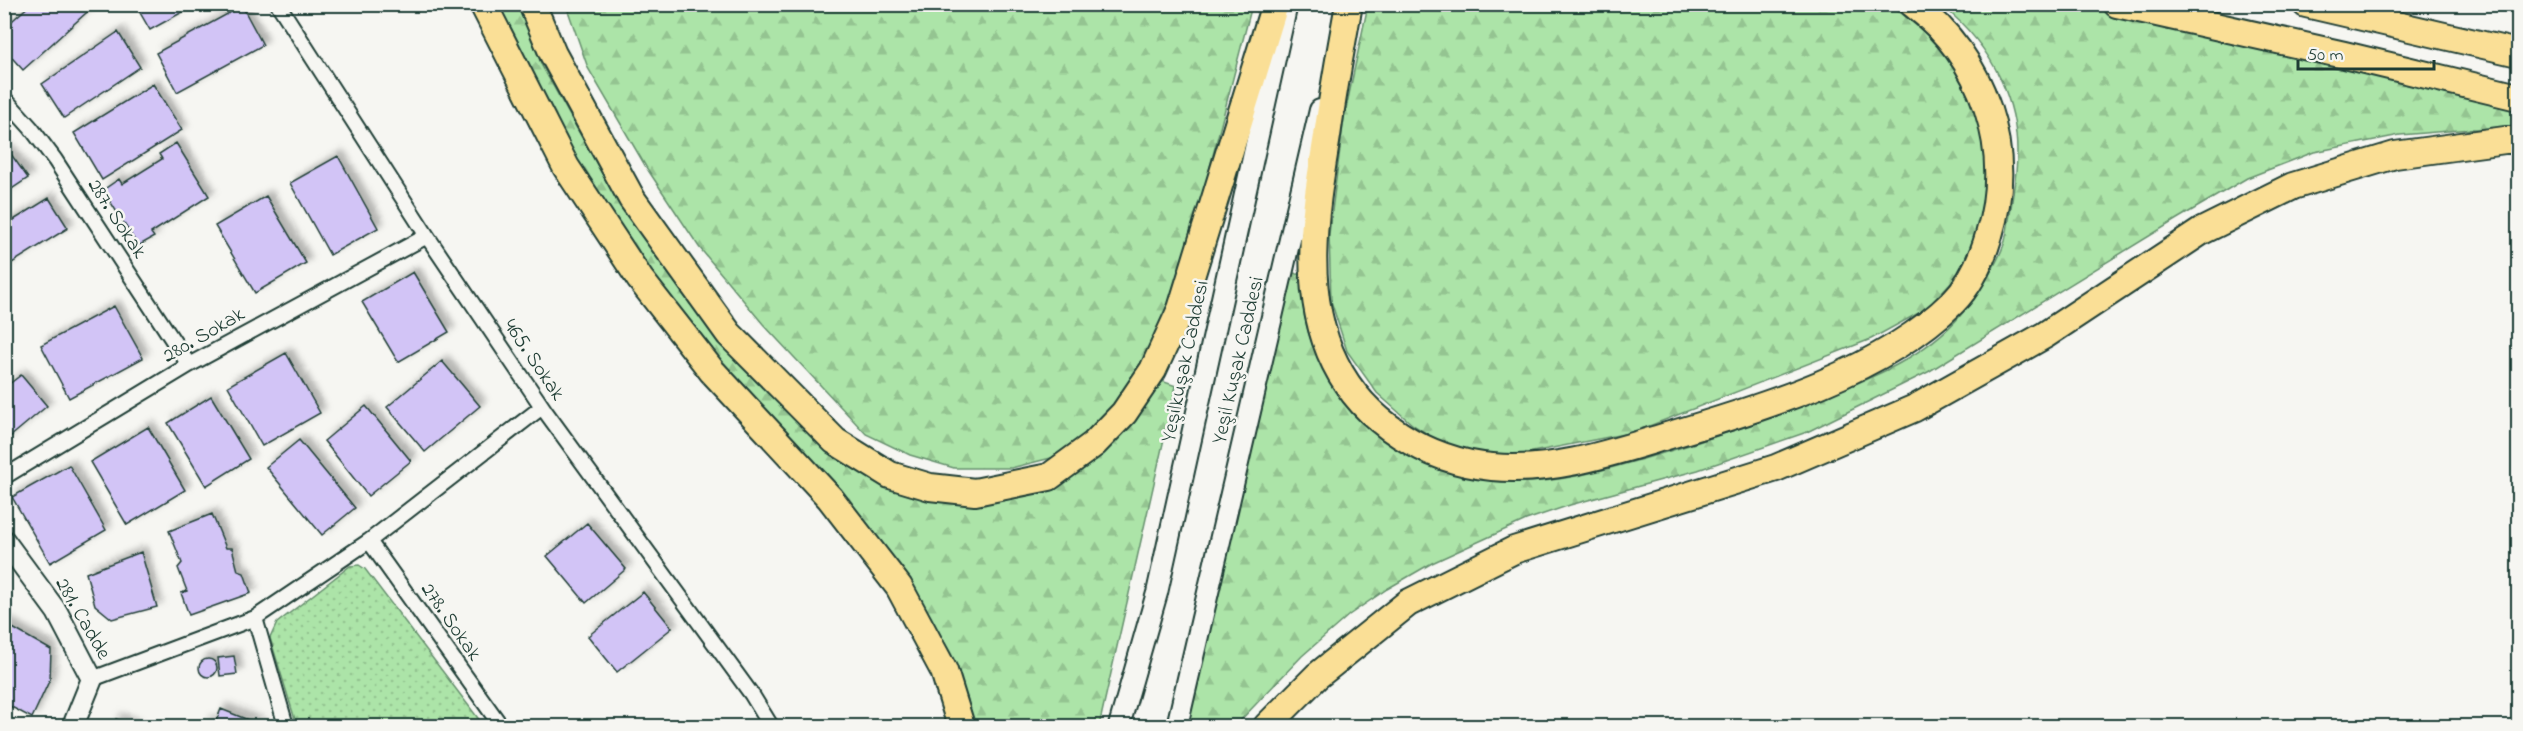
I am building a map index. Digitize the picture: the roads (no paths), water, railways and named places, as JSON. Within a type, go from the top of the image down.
[{"type":"highway","points":[[483,4],[566,166],[640,279],[712,371],[830,498],[899,587],[944,672],[961,726]]},
{"type":"highway","points":[[532,4],[553,54],[632,199],[729,334],[836,441],[890,475],[930,487],[975,492],[1049,477],[1094,444],[1124,413],[1153,370],[1181,309],[1275,4]]},
{"type":"highway","points":[[1349,4],[1318,188],[1313,250],[1313,274],[1325,337],[1347,383],[1383,423],[1403,437],[1422,448],[1468,464],[1514,468],[1556,465],[1592,457],[1705,425],[1776,401],[1881,354],[1923,327],[1956,299],[1979,263],[1994,218],[1999,165],[1997,149],[1990,111],[1968,63],[1950,38],[1913,4]]},
{"type":"highway","points":[[2117,4],[2518,97]]},
{"type":"highway","points":[[2306,4],[2518,53]]},
{"type":"highway","points":[[1267,726],[1317,676],[1408,603],[1514,550],[1776,468],[1915,408],[2045,334],[2202,231],[2293,186],[2395,154],[2518,140]]},
{"type":"main road","name":"Yeşilkuşak Caddesi","points":[[1119,726],[1157,593],[1287,4]]},
{"type":"main road","name":"Yeşil Kuşak Caddesi","points":[[1177,726],[1344,4]]},
{"type":"main road","name":"281. Cadde","points":[[4,540],[57,612],[92,679],[74,726]]},
{"type":"street","name":"465. Sokak","points":[[278,4],[427,236],[542,407],[752,694],[771,726]]},
{"type":"street","name":"287. Sokak","points":[[4,98],[55,160],[189,365]]},
{"type":"street","name":"280. Sokak","points":[[4,477],[189,365],[427,236]]},
{"type":"street","points":[[92,679],[255,618],[369,541],[542,407]]},
{"type":"street","name":"278. Sokak","points":[[369,541],[501,726]]},
{"type":"street","points":[[255,618],[286,726]]}]
